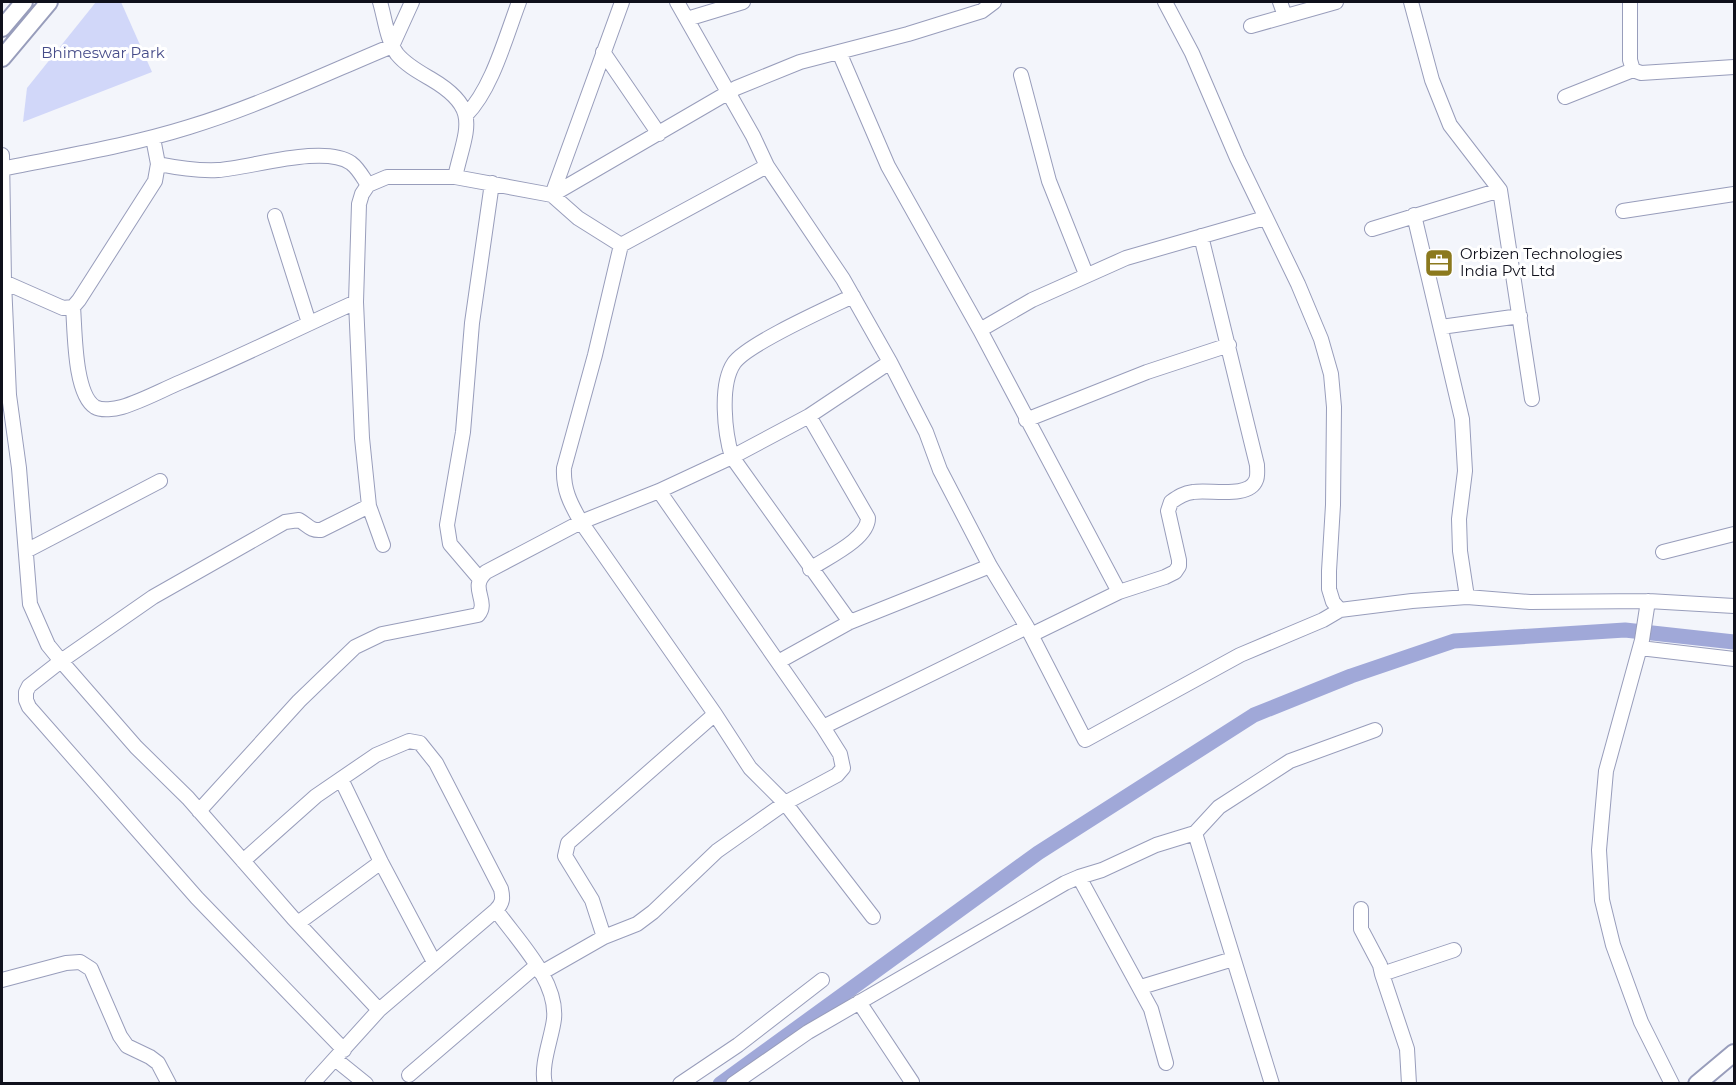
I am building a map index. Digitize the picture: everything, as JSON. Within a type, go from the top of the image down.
[{"type":"street","points":[[2,28],[24,2]]},
{"type":"street","points":[[2,58],[49,2]]},
{"type":"street","points":[[380,2],[392,46],[406,63],[447,88],[462,103],[466,115],[466,129],[454,177]]},
{"type":"street","points":[[2,169],[153,138],[255,103],[392,46],[412,2]]},
{"type":"street","points":[[466,115],[475,106],[486,86],[519,2]]},
{"type":"street","points":[[552,195],[622,2]]},
{"type":"street","points":[[677,2],[729,92],[767,166],[853,296],[890,362],[926,432],[940,470],[990,566],[1029,631],[1085,740],[1240,655],[1323,620],[1340,610],[1467,597],[1530,602],[1648,606],[1734,606]]},
{"type":"street","points":[[687,19],[743,2]]},
{"type":"street","points":[[552,195],[729,92],[800,62],[908,34],[982,11],[994,2]]},
{"type":"street","points":[[1165,2],[1192,53],[1321,339],[1331,374],[1334,407],[1334,505],[1329,589],[1333,602],[1340,610]]},
{"type":"street","points":[[1280,2],[1285,16]]},
{"type":"street","points":[[1251,26],[1336,2]]},
{"type":"street","points":[[1410,2],[1432,80],[1450,125],[1500,190],[1532,399]]},
{"type":"street","points":[[1630,2],[1630,60],[1633,70],[1641,74],[1734,67]]},
{"type":"street","points":[[603,52],[658,134]]},
{"type":"street","points":[[839,52],[888,166],[980,330],[1119,592]]},
{"type":"street","points":[[1565,97],[1633,70]]},
{"type":"street","points":[[1022,75],[1049,181],[1086,274]]},
{"type":"street","points":[[4,282],[63,308],[73,307],[155,181],[158,164],[153,138]]},
{"type":"street","points":[[2,155],[4,345],[30,604],[40,630],[61,661],[136,747],[199,811],[379,1010]]},
{"type":"street","points":[[158,164],[190,170],[220,170],[298,158],[331,157],[350,162],[368,185]]},
{"type":"street","points":[[767,166],[621,245],[596,355],[564,468],[563,482],[567,499],[580,522],[715,714],[750,768],[785,803],[873,917]]},
{"type":"street","points":[[383,545],[369,506],[362,438],[356,302],[359,204],[368,185],[387,177],[454,177],[552,195],[578,218],[621,245]]},
{"type":"street","points":[[479,578],[450,544],[447,525],[463,432],[472,323],[492,183]]},
{"type":"street","points":[[1372,229],[1500,190]]},
{"type":"street","points":[[1623,211],[1734,194]]},
{"type":"street","points":[[1414,215],[1462,418],[1465,471],[1459,519],[1460,551],[1467,597]]},
{"type":"street","points":[[275,216],[309,323]]},
{"type":"street","points":[[980,330],[1032,300],[1126,258],[1265,218]]},
{"type":"street","points":[[823,727],[1029,631],[1119,592],[1175,572],[1179,566],[1168,511],[1171,502],[1181,495],[1194,492],[1241,491],[1251,486],[1257,479],[1257,465],[1201,236]]},
{"type":"street","points":[[850,622],[732,457],[726,437],[725,407],[727,384],[733,364],[749,349],[853,296]]},
{"type":"street","points":[[73,307],[83,388],[87,399],[96,408],[106,409],[122,407],[356,302]]},
{"type":"street","points":[[1440,327],[1520,316]]},
{"type":"street","points":[[1026,420],[1147,372],[1229,345]]},
{"type":"street","points":[[199,811],[299,701],[354,647],[382,634],[478,615],[482,606],[478,590],[479,578],[486,572],[580,522],[659,491],[732,457],[809,416],[890,362]]},
{"type":"street","points":[[809,416],[868,518],[868,526],[862,535],[810,569]]},
{"type":"street","points":[[26,551],[160,481]]},
{"type":"street","points":[[409,1075],[539,969],[604,937],[637,924],[653,912],[717,851],[785,803],[837,776],[843,768],[840,753],[823,727],[659,491]]},
{"type":"street","points":[[366,1083],[197,898],[29,707],[26,692],[29,686],[61,661],[153,597],[285,522],[299,520],[314,531],[321,530],[369,506]]},
{"type":"street","points":[[1663,552],[1734,534]]},
{"type":"street","points":[[778,662],[850,622],[990,566]]},
{"type":"street","points":[[1648,606],[1641,644],[1606,771],[1599,850],[1602,900],[1613,945],[1641,1022],[1672,1083]]},
{"type":"street","points":[[1641,644],[1734,659]]},
{"type":"street","points":[[604,937],[592,900],[565,856],[568,843],[715,714]]},
{"type":"street","points":[[733,1083],[808,1032],[1078,877],[1102,870],[1156,845],[1195,833],[1219,807],[1290,761],[1375,730]]},
{"type":"street","points":[[243,861],[293,816],[341,779],[376,755],[409,741],[420,743],[436,763],[501,889],[503,897],[496,910],[379,1010],[312,1083]]},
{"type":"street","points":[[341,779],[381,862],[434,962]]},
{"type":"street","points":[[1195,833],[1272,1083]]},
{"type":"street","points":[[298,923],[381,862]]},
{"type":"street","points":[[1078,877],[1141,987],[1151,1009],[1166,1063]]},
{"type":"street","points":[[1361,909],[1361,929],[1380,965],[1407,1048],[1409,1083]]},
{"type":"street","points":[[496,910],[539,969],[551,990],[554,1018],[544,1072],[545,1083]]},
{"type":"street","points":[[1382,974],[1454,950]]},
{"type":"street","points":[[1141,987],[1233,959]]},
{"type":"street","points":[[2,980],[66,963],[80,962],[91,969],[120,1036],[127,1046],[150,1057],[158,1064],[170,1083]]},
{"type":"street","points":[[680,1083],[738,1045],[822,980]]},
{"type":"street","points":[[859,1002],[912,1082]]},
{"type":"street","points":[[1697,1083],[1734,1053]]},
{"type":"green space","name":"Bhimeswar Park","points":[[96,2],[121,2],[152,72],[23,122],[27,88]]},
{"type":"waterway","points":[[720,1084],[1038,853],[1254,715],[1351,676],[1454,641],[1625,630],[1734,642]]},
{"type":"place","name":"Orbizen Technologies India Pvt Ltd","points":[[1439,263]]}]
